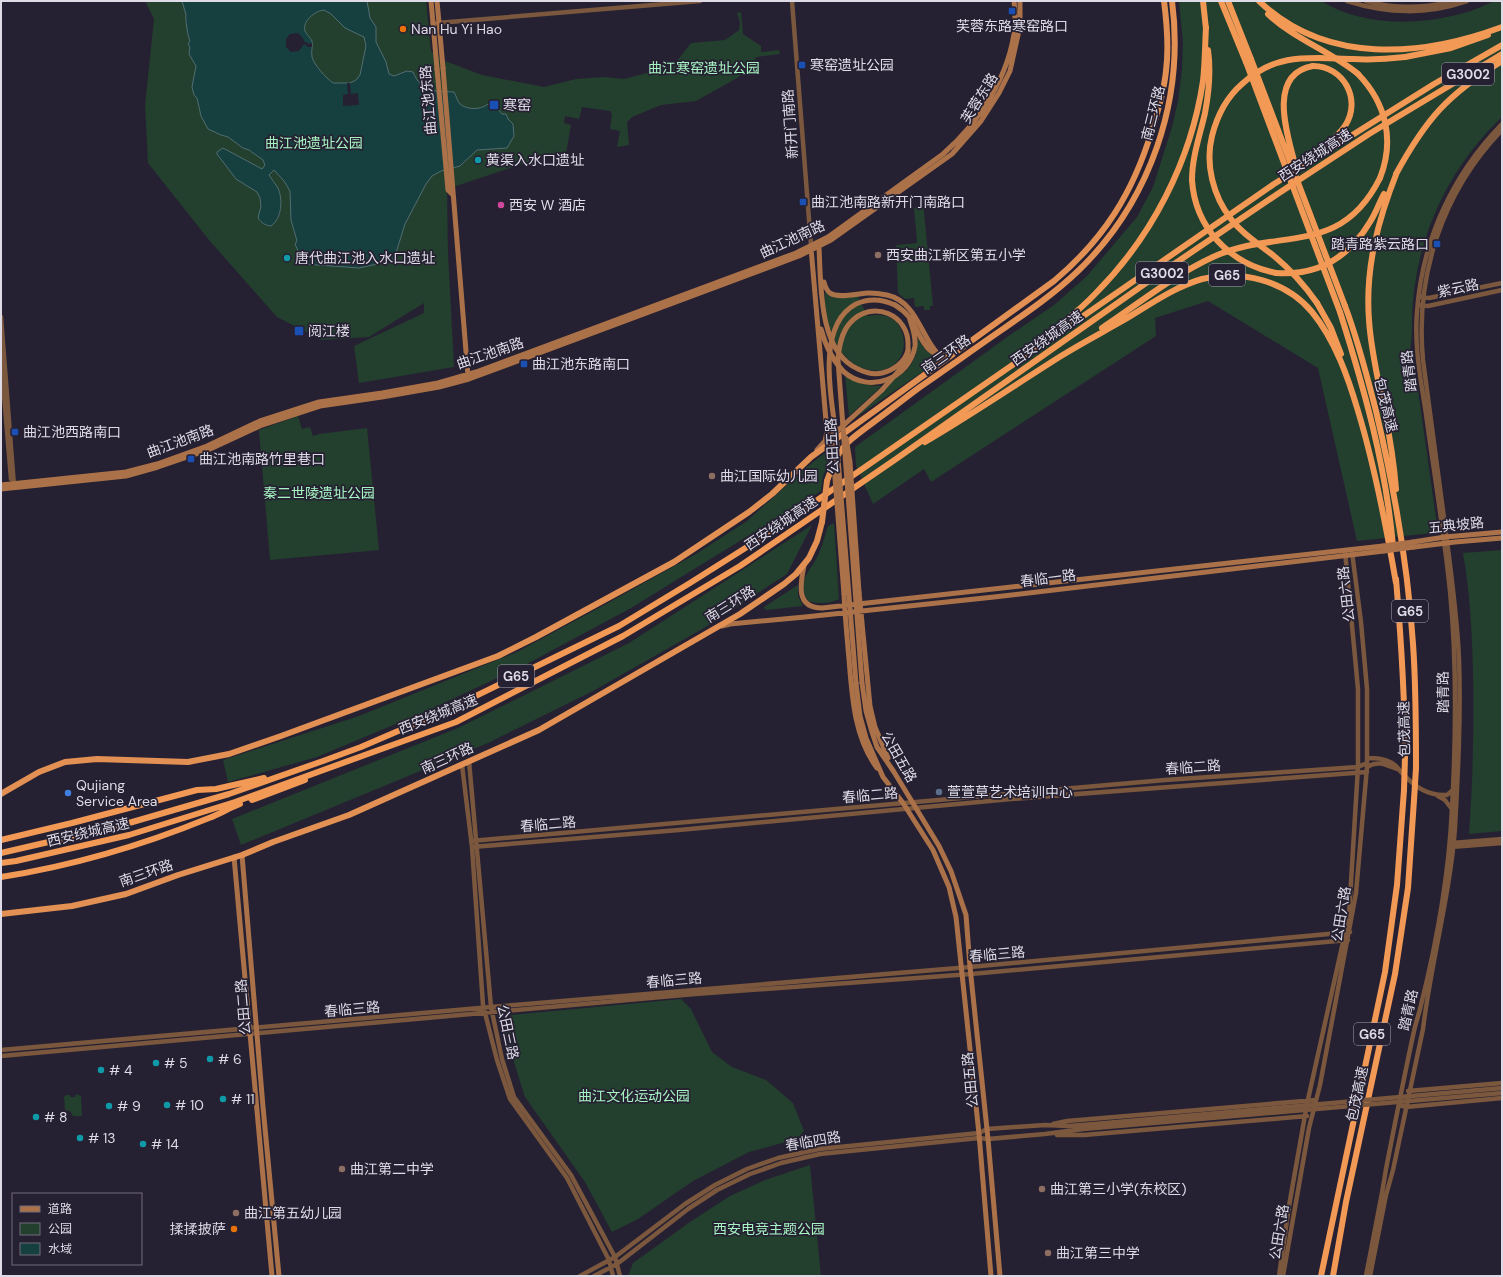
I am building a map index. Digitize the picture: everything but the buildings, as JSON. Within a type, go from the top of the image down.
[{"type":"highway","name":"南三环路","points":[[1,794],[39,772],[66,762],[97,759],[188,762],[229,754],[280,736],[498,656],[674,562],[698,547],[749,512],[772,494],[811,457],[1063,274],[1095,242],[1122,204],[1141,164],[1154,125],[1162,94],[1166,70],[1167,47],[1164,1]]},
{"type":"highway","name":"南三环路","points":[[1,914],[72,906],[126,894],[349,816],[539,730],[740,614],[784,584],[804,566],[817,540],[822,522],[827,481],[838,454],[854,436],[1056,290],[1089,260],[1116,228],[1131,203],[1147,171],[1166,120],[1172,92],[1175,51],[1175,25],[1172,1]]},
{"type":"highway","points":[[1203,1],[1209,59],[1209,81],[1205,113],[1194,158],[1192,180],[1194,196],[1201,218],[1208,230],[1219,243],[1230,253],[1247,264],[1276,273],[1293,274],[1314,269],[1334,260],[1346,252],[1358,240],[1370,222],[1418,136],[1438,109],[1450,97],[1502,61]]},
{"type":"highway","points":[[1222,1],[1301,189]]},
{"type":"highway","points":[[1228,1],[1248,61]]},
{"type":"highway","points":[[1063,355],[1180,275],[1206,260],[1245,247],[1316,235],[1340,224],[1362,206],[1370,196],[1380,178],[1387,152],[1387,138],[1385,122],[1380,105],[1373,93],[1358,74],[1342,62],[1286,28],[1271,17],[1255,1]]},
{"type":"highway","points":[[1259,1],[1278,17],[1302,32],[1330,43],[1356,48],[1394,49],[1433,45],[1464,39],[1502,28]]},
{"type":"highway","points":[[979,388],[1063,323],[1084,304],[1116,271],[1145,232],[1168,192],[1193,128],[1203,80],[1206,27]]},
{"type":"highway","points":[[1351,385],[1337,343],[1317,303],[1306,288],[1290,271],[1236,224],[1221,204],[1214,187],[1210,170],[1211,144],[1216,122],[1223,106],[1239,86],[1259,70],[1273,64],[1301,57],[1376,59],[1432,53],[1485,37],[1502,28]]},
{"type":"highway","name":"西安绕城高速","points":[[1,853],[122,825],[229,794],[323,761],[361,747],[447,710],[619,626],[777,528],[1283,178],[1434,84],[1502,45]]},
{"type":"highway","name":"西安绕城高速","points":[[1,863],[16,861],[129,834],[235,802],[456,722],[623,636],[740,566],[1259,206],[1369,134],[1502,54]]},
{"type":"highway","name":"包茂高速","points":[[1248,61],[1340,312],[1365,392],[1381,468],[1392,532],[1403,658],[1405,757],[1398,878],[1385,972],[1321,1276]]},
{"type":"highway","name":"G65","points":[[1283,178],[1336,136],[1345,126],[1351,105],[1350,95],[1343,80],[1336,73],[1324,67],[1313,66],[1301,70],[1293,76],[1288,84],[1284,100],[1285,124],[1301,189]]},
{"type":"highway","points":[[1397,172],[1385,202],[1375,238],[1370,272],[1368,305],[1374,359],[1392,453],[1403,552]]},
{"type":"highway","name":"包茂高速","points":[[1301,189],[1345,306],[1368,379],[1386,456],[1403,552],[1413,650],[1416,720],[1416,768],[1408,888],[1395,974],[1348,1195],[1333,1276]]},
{"type":"highway","name":"G65","points":[[896,459],[946,430],[1063,355],[1186,285],[1215,277],[1230,275],[1245,276],[1266,281],[1293,295],[1307,307],[1320,323],[1330,339],[1351,385],[1373,462],[1396,583]]},
{"type":"highway","points":[[1,877],[100,856],[153,839],[211,818],[232,807],[295,785],[350,760]]},
{"type":"highway","points":[[1,840],[197,790],[216,789],[257,780],[323,761]]},
{"type":"main road","name":"曲江池东路","points":[[431,1],[436,23],[453,192],[468,376]]},
{"type":"main road","name":"曲江池东路","points":[[436,23],[437,1]]},
{"type":"main road","name":"芙蓉东路","points":[[951,147],[977,118],[994,90],[1004,69],[1015,25],[1014,1]]},
{"type":"main road","name":"芙蓉东路","points":[[952,154],[982,122],[1010,71],[1020,26],[1020,1]]},
{"type":"main road","name":"曲江池南路","points":[[1,485],[126,476],[208,450],[262,425],[320,406],[439,387],[799,256],[828,237],[951,147]]},
{"type":"main road","name":"曲江池南路","points":[[811,248],[819,247],[831,240],[952,154]]},
{"type":"main road","points":[[819,247],[825,321],[830,337],[837,351],[855,368],[864,372],[878,374],[892,369],[903,360],[908,347]]},
{"type":"main road","points":[[811,248],[818,313],[827,432],[825,441]]},
{"type":"main road","points":[[821,272],[826,288],[830,293],[838,296],[876,294],[888,295],[902,302],[914,314],[928,342],[938,354]]},
{"type":"main road","name":"公田五路","points":[[909,317],[894,304],[885,301],[863,301],[852,307],[841,316],[833,334],[830,347],[829,365],[856,683],[863,728],[883,777],[933,850],[949,887],[956,917],[979,1135],[991,1276]]},
{"type":"main road","name":"公田五路","points":[[908,347],[908,334],[899,320],[881,311],[872,310],[864,312],[851,322],[841,341],[838,360],[862,682],[866,710],[877,747],[914,805],[951,871],[966,915],[1000,1276]]},
{"type":"main road","points":[[818,313],[826,344],[837,364],[851,376],[873,383],[884,382],[899,374],[909,362],[915,346],[915,339],[909,317]]},
{"type":"main road","points":[[909,317],[926,347],[938,354],[946,355],[957,352]]},
{"type":"main road","points":[[811,457],[825,441],[882,390],[907,359],[908,347]]},
{"type":"main road","points":[[833,408],[833,452],[852,694],[858,728],[870,759],[883,777]]},
{"type":"main road","points":[[842,418],[850,462],[860,604],[872,716],[877,734],[894,772]]},
{"type":"main road","name":"曲江池南路","points":[[1,489],[13,485]]},
{"type":"main road","name":"五典坡路","points":[[1383,549],[1502,532]]},
{"type":"main road","name":"五典坡路","points":[[1445,540],[1502,538]]},
{"type":"main road","name":"春临一路","points":[[715,628],[730,624],[845,613],[1383,549]]},
{"type":"main road","name":"春临一路","points":[[804,566],[801,591],[805,601],[811,606],[818,608],[1345,554]]},
{"type":"main road","name":"公田二路","points":[[242,854],[279,1276]]},
{"type":"main road","name":"公田二路","points":[[234,857],[272,1276]]},
{"type":"street","points":[[436,23],[700,1]]},
{"type":"street","name":"新开门南路","points":[[792,1],[811,248]]},
{"type":"street","points":[[1347,1],[1380,10],[1412,12],[1444,8],[1467,1]]},
{"type":"street","points":[[1366,1],[1375,4],[1409,7],[1431,6],[1454,1]]},
{"type":"street","name":"踏青路","points":[[1366,1276],[1399,1105],[1434,942],[1451,845],[1455,702],[1452,614],[1445,540],[1423,360],[1420,305],[1427,252],[1451,192],[1477,152],[1502,124]]},
{"type":"street","name":"踏青路","points":[[1421,297],[1429,259],[1445,214],[1464,178],[1502,130]]},
{"type":"street","name":"紫云路","points":[[1421,297],[1429,298],[1502,283]]},
{"type":"street","name":"紫云路","points":[[1420,305],[1428,306],[1502,290]]},
{"type":"street","points":[[1,317],[13,485]]},
{"type":"street","points":[[1,359],[13,485]]},
{"type":"street","name":"踏青路","points":[[1370,1276],[1386,1195],[1410,1091],[1438,942],[1451,845],[1457,786],[1460,693],[1454,590],[1445,540]]},
{"type":"street","name":"公田六路","points":[[1347,932],[1356,893],[1367,765],[1366,688],[1361,622],[1353,553]]},
{"type":"street","name":"公田六路","points":[[1283,1276],[1294,1208],[1346,940],[1349,914],[1358,772],[1358,689],[1345,554]]},
{"type":"street","points":[[1367,765],[1387,760],[1396,766],[1418,788],[1445,800],[1452,810]]},
{"type":"street","name":"公田三路","points":[[469,762],[484,1010],[497,1060],[510,1099],[568,1178],[609,1260],[613,1276]]},
{"type":"street","points":[[1367,765],[1379,763],[1399,769]]},
{"type":"street","name":"公田三路","points":[[462,765],[474,844],[491,1009],[502,1059],[514,1097],[572,1175],[615,1257],[620,1276]]},
{"type":"street","name":"春临二路","points":[[474,844],[904,806],[1165,780],[1367,765]]},
{"type":"street","name":"春临二路","points":[[914,805],[1358,772],[1367,765]]},
{"type":"street","points":[[1434,794],[1447,794],[1457,786]]},
{"type":"street","points":[[1451,845],[1502,839]]},
{"type":"street","points":[[1451,845],[1502,843]]},
{"type":"street","name":"春临三路","points":[[1,1056],[491,1009],[962,968],[1347,932]]},
{"type":"street","name":"公田六路","points":[[1279,1276],[1289,1206],[1308,1101],[1346,940]]},
{"type":"street","name":"春临三路","points":[[491,1009],[971,974],[1346,940]]},
{"type":"street","name":"春临三路","points":[[1,1050],[249,1032]]},
{"type":"street","points":[[1402,1092],[1502,1083]]},
{"type":"street","points":[[1083,1127],[1502,1088]]},
{"type":"street","points":[[1083,1127],[1502,1093]]},
{"type":"street","points":[[1399,1105],[1406,1107],[1502,1098]]},
{"type":"street","points":[[1045,1125],[1067,1121],[1316,1100]]},
{"type":"street","points":[[1045,1134],[1084,1135],[1312,1116]]},
{"type":"street","name":"春临四路","points":[[594,1276],[617,1264],[688,1209],[717,1190],[750,1174],[781,1163],[820,1154],[979,1135],[987,1129],[1045,1125],[1083,1127]]},
{"type":"street","name":"春临四路","points":[[580,1276],[615,1257],[685,1204],[715,1185],[778,1158],[819,1148],[979,1135],[988,1139],[1045,1134],[1083,1127]]},
{"type":"green space","name":"曲江池遗址公园","points":[[145,1],[426,1],[431,51],[445,61],[482,75],[544,87],[576,79],[604,77],[624,79],[673,66],[691,43],[725,40],[739,30],[740,23],[737,13],[741,12],[743,34],[761,46],[761,52],[779,50],[780,54],[757,57],[739,77],[696,101],[661,105],[632,117],[627,122],[629,145],[617,147],[620,131],[610,129],[612,114],[610,111],[582,107],[579,119],[565,116],[564,123],[571,125],[566,153],[537,155],[537,159],[447,189],[448,254],[454,367],[359,383],[354,346],[424,313],[424,303],[369,337],[322,340],[277,317],[209,240],[148,163],[145,105],[154,19]]},
{"type":"green space","points":[[1179,1],[1321,1],[1337,10],[1355,16],[1392,22],[1412,22],[1449,17],[1472,11],[1492,2],[1502,1],[1502,117],[1481,139],[1463,162],[1448,187],[1435,214],[1425,241],[1417,270],[1413,299],[1410,355],[1417,383],[1437,525],[1432,533],[1357,541],[1318,368],[1208,301],[1155,318],[1156,336],[931,482],[924,469],[873,504],[856,466],[855,447],[1054,305],[1087,276],[1137,217],[1153,187],[1172,127],[1178,101],[1182,70],[1183,43]]},
{"type":"green space","points":[[919,201],[923,201],[933,306],[930,306],[930,310],[924,310],[924,306],[915,307],[914,298],[905,299],[898,293],[896,246],[917,243],[914,208],[919,207]]},
{"type":"green space","points":[[825,292],[858,296],[867,316],[875,315],[892,318],[898,324],[904,342],[900,358],[895,364],[880,370],[870,370],[849,360],[834,340],[827,315]]},
{"type":"green space","points":[[917,337],[928,351],[934,355],[944,357],[852,420],[875,400],[892,381],[906,371],[916,354]]},
{"type":"green space","points":[[845,376],[863,384],[882,386],[849,416]]},
{"type":"green space","name":"秦二世陵遗址公园","points":[[298,416],[302,429],[310,427],[313,436],[367,428],[379,550],[270,560],[259,430]]},
{"type":"green space","points":[[829,450],[830,461],[823,476],[821,491],[631,608],[525,665],[429,710],[317,757],[228,782],[223,760],[359,716],[517,652],[608,603],[696,554],[747,521],[808,466]]},
{"type":"green space","points":[[834,523],[839,599],[824,603],[808,601],[804,594],[803,587],[806,576],[816,560],[828,526]]},
{"type":"green space","points":[[812,525],[787,574],[704,628],[593,691],[488,743],[241,845],[232,819],[458,728],[629,643]]},
{"type":"green space","points":[[1502,550],[1502,831],[1469,834],[1473,753],[1473,672],[1470,612],[1463,553]]},
{"type":"green space","points":[[798,585],[798,596],[803,606],[766,610],[764,608],[764,607]]},
{"type":"green space","name":"曲江文化运动公园","points":[[681,999],[691,1009],[712,1052],[732,1067],[766,1080],[793,1103],[804,1131],[797,1139],[749,1152],[693,1181],[638,1219],[612,1232],[585,1182],[525,1097],[503,1027],[511,1015]]},
{"type":"green space","points":[[76,1094],[81,1096],[82,1116],[73,1116],[70,1111],[65,1110],[64,1097],[69,1095],[71,1097],[75,1097]]},
{"type":"green space","name":"西安电竞主题公园","points":[[810,1165],[821,1276],[628,1276],[633,1263],[690,1222],[730,1196],[765,1180]]},
{"type":"water","points":[[182,1],[367,1],[370,18],[376,27],[376,42],[386,62],[389,74],[394,76],[407,71],[413,72],[420,84],[429,90],[454,92],[459,103],[466,107],[478,108],[488,104],[493,105],[502,114],[506,114],[508,119],[513,124],[514,136],[507,148],[477,150],[460,166],[441,171],[432,176],[426,184],[405,224],[395,256],[391,261],[359,268],[304,264],[295,244],[297,241],[291,220],[290,191],[284,181],[274,170],[269,175],[278,188],[281,203],[279,214],[275,223],[271,226],[265,224],[258,218],[261,206],[260,198],[257,192],[236,179],[217,154],[217,152],[223,148],[262,169],[265,165],[263,160],[249,150],[243,148],[228,137],[208,129],[201,116],[197,98],[194,95],[192,87],[196,66],[189,54],[190,47],[188,44],[190,41],[188,36],[186,15]],"holes":[[[324,10],[331,14],[345,28],[364,37],[366,46],[360,75],[356,80],[350,83],[333,83],[315,64],[312,57],[312,41],[305,31],[305,24],[307,20],[317,12]]]},
{"type":"pier","points":[[298,33],[304,41],[309,44],[312,43],[312,47],[308,47],[304,44],[299,51],[291,52],[286,47],[286,39],[290,34]]},
{"type":"pier","points":[[347,83],[350,83],[351,94],[358,93],[359,105],[343,106],[343,95],[348,94]]},
{"type":"place","name":"芙蓉东路寒窑路口","points":[[1012,11]]},
{"type":"place","name":"Nan Hu Yi Hao","points":[[403,29]]},
{"type":"place","name":"寒窑遗址公园","points":[[802,65]]},
{"type":"place","name":"寒窑","points":[[494,105]]},
{"type":"place","name":"黄渠入水口遗址","points":[[478,160]]},
{"type":"place","name":"曲江池南路新开门南路口","points":[[803,202]]},
{"type":"place","name":"西安 W 酒店","points":[[501,205]]},
{"type":"place","name":"踏青路紫云路口","points":[[1437,244]]},
{"type":"place","name":"西安曲江新区第五小学","points":[[878,255]]},
{"type":"place","name":"唐代曲江池入水口遗址","points":[[287,258]]},
{"type":"place","name":"阅江楼","points":[[299,331]]},
{"type":"place","name":"曲江池东路南口","points":[[524,364]]},
{"type":"place","name":"曲江池西路南口","points":[[15,432]]},
{"type":"place","name":"曲江池南路竹里巷口","points":[[191,459]]},
{"type":"place","name":"曲江国际幼儿园","points":[[712,476]]},
{"type":"place","name":"萱萱草艺术培训中心","points":[[939,792]]},
{"type":"place","name":"Qujiang Service Area","points":[[68,793]]},
{"type":"place","name":"# 6","points":[[210,1059]]},
{"type":"place","name":"# 5","points":[[156,1063]]},
{"type":"place","name":"# 4","points":[[101,1070]]},
{"type":"place","name":"# 11","points":[[223,1099]]},
{"type":"place","name":"# 10","points":[[167,1105]]},
{"type":"place","name":"# 9","points":[[109,1106]]},
{"type":"place","name":"# 8","points":[[36,1117]]},
{"type":"place","name":"# 13","points":[[80,1138]]},
{"type":"place","name":"# 14","points":[[143,1144]]},
{"type":"place","name":"曲江第二中学","points":[[342,1169]]},
{"type":"place","name":"曲江第三小学(东校区)","points":[[1042,1189]]},
{"type":"place","name":"曲江第五幼儿园","points":[[236,1213]]},
{"type":"place","name":"揉揉披萨","points":[[234,1229]]},
{"type":"place","name":"曲江第三中学","points":[[1048,1253]]},
{"type":"park label","name":"曲江寒窑遗址公园","points":[[704,68]]}]
